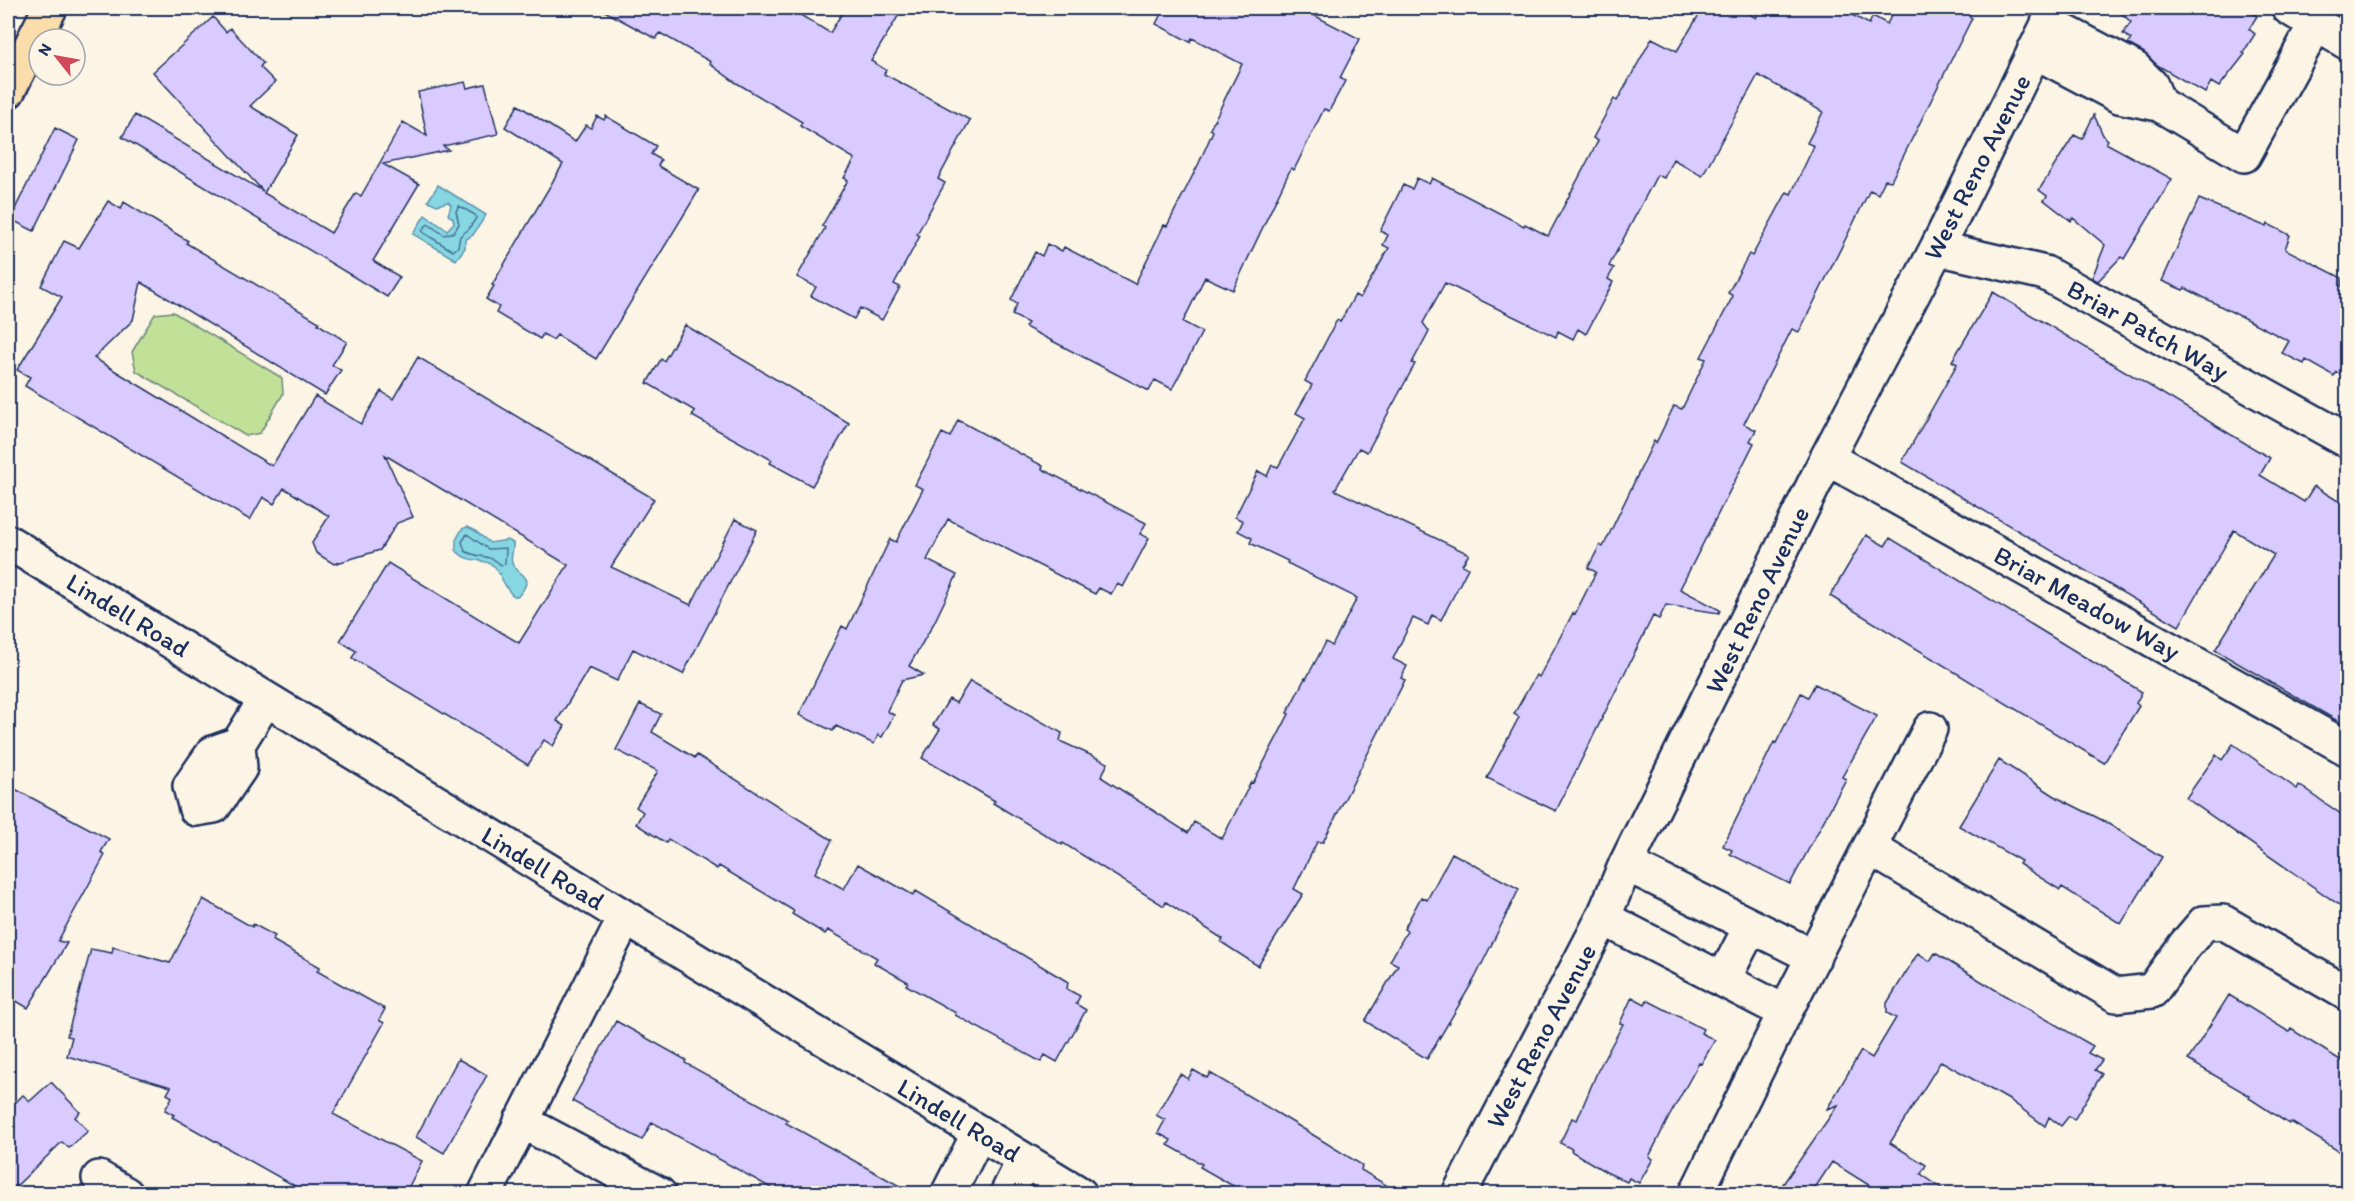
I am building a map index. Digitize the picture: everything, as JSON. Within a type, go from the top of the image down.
[{"type":"main road","points":[[8,91],[50,8]]},
{"type":"street","points":[[2046,27],[2119,96],[2160,104],[2244,155],[2302,16],[2348,43]]},
{"type":"street","name":"West Reno Avenue","points":[[1459,1194],[1604,918],[1626,864],[1827,458],[1937,248],[2046,27]]},
{"type":"street","name":"Briar Patch Way","points":[[1937,248],[2045,273],[2348,441]]},
{"type":"street","name":"Briar Meadow Way","points":[[1827,458],[2348,749]]},
{"type":"street","name":"Lindell Road","points":[[8,542],[1080,1194]]},
{"type":"street","points":[[238,744],[266,699]]},
{"type":"street","points":[[1696,1194],[1785,1012],[1930,729]]},
{"type":"street","points":[[1870,848],[2116,995],[2152,991],[2204,923],[2223,922],[2348,994]]},
{"type":"street","points":[[1626,864],[1814,957]]},
{"type":"street","points":[[485,1194],[626,918]]},
{"type":"street","points":[[1604,918],[1785,1012]]},
{"type":"street","points":[[1724,980],[1751,926]]},
{"type":"street","points":[[521,1120],[659,1194]]},
{"type":"street","points":[[948,1194],[979,1133]]},
{"type":"street","points":[[1007,1194],[1024,1160]]},
{"type":"green space","points":[[173,312],[282,378],[283,394],[260,433],[246,436],[136,371],[132,352],[155,314]]},
{"type":"water","points":[[438,185],[486,215],[473,235],[465,240],[465,248],[456,260],[413,234],[425,215],[447,230],[454,223],[453,218],[448,215],[451,205],[448,202],[437,205],[428,201]]},
{"type":"water","points":[[467,527],[490,543],[508,540],[513,543],[512,563],[527,581],[522,592],[517,596],[508,590],[494,566],[484,561],[465,557],[456,550],[456,540],[462,529]]},
{"type":"building","points":[[599,8],[789,8],[830,33],[845,8],[903,8],[871,61],[886,70],[884,74],[970,120],[938,179],[945,183],[917,234],[920,236],[894,284],[900,287],[882,320],[860,308],[854,319],[811,296],[816,287],[797,277],[825,228],[822,226],[848,180],[844,178],[855,159],[800,126],[802,122],[735,82],[710,64],[711,62],[660,33],[656,39]]},
{"type":"building","points":[[1164,8],[1300,8],[1360,39],[1340,78],[1345,81],[1329,111],[1324,109],[1294,170],[1291,168],[1233,290],[1205,277],[1183,322],[1202,332],[1172,389],[1155,380],[1149,391],[1025,327],[1028,323],[1012,315],[1017,304],[1011,300],[1035,252],[1042,256],[1047,244],[1062,251],[1064,247],[1135,284],[1164,225],[1167,226],[1199,163],[1213,131],[1210,129],[1242,64],[1192,38],[1190,42],[1156,24]]},
{"type":"building","points":[[1703,8],[1739,8],[1756,18],[1761,8],[1839,8],[1869,24],[1873,16],[1887,24],[1895,8],[1973,8],[1969,16],[1972,18],[1891,181],[1885,180],[1878,194],[1870,190],[1799,332],[1792,329],[1744,424],[1756,430],[1750,441],[1754,443],[1680,589],[1720,610],[1719,613],[1666,605],[1659,619],[1653,616],[1556,811],[1487,778],[1519,717],[1514,714],[1536,675],[1539,677],[1596,572],[1588,568],[1600,545],[1603,547],[1654,441],[1656,443],[1674,406],[1682,409],[1706,359],[1701,357],[1733,296],[1728,293],[1749,254],[1752,256],[1787,192],[1791,194],[1814,146],[1807,143],[1823,112],[1758,75],[1702,176],[1673,159],[1664,178],[1657,175],[1609,266],[1614,268],[1608,279],[1613,282],[1586,334],[1578,329],[1573,339],[1558,331],[1556,337],[1445,283],[1423,323],[1429,331],[1412,363],[1415,364],[1367,452],[1359,448],[1335,490],[1469,554],[1462,565],[1468,568],[1441,620],[1432,615],[1428,625],[1413,618],[1393,659],[1407,666],[1401,678],[1405,680],[1323,842],[1317,842],[1294,889],[1303,894],[1258,966],[1221,942],[1223,939],[1166,902],[1164,906],[922,758],[940,729],[933,725],[949,699],[956,703],[970,681],[1062,733],[1060,741],[1108,763],[1101,777],[1188,833],[1194,822],[1222,839],[1289,714],[1287,713],[1305,678],[1326,642],[1332,646],[1357,598],[1250,543],[1252,538],[1238,531],[1243,521],[1235,517],[1258,471],[1267,476],[1272,465],[1278,467],[1305,418],[1296,413],[1312,385],[1305,381],[1337,320],[1340,322],[1355,295],[1360,298],[1389,248],[1383,245],[1388,235],[1380,231],[1403,185],[1412,189],[1417,178],[1429,184],[1432,178],[1548,236],[1598,141],[1593,138],[1614,99],[1617,101],[1652,38],[1677,51]]},
{"type":"building","points":[[2115,8],[2244,8],[2257,16],[2249,29],[2255,34],[2243,53],[2245,54],[2219,87],[2211,82],[2205,93],[2157,65],[2143,52],[2128,44],[2131,39],[2123,34],[2131,22]]},
{"type":"building","points":[[213,17],[226,32],[230,28],[263,63],[260,67],[275,82],[250,106],[298,135],[264,193],[331,233],[356,193],[361,196],[403,122],[427,136],[418,92],[465,82],[467,88],[485,84],[498,134],[443,146],[449,150],[383,164],[419,184],[373,261],[400,277],[387,297],[122,137],[135,115],[263,191],[153,72]]},
{"type":"building","points":[[518,105],[575,142],[586,125],[591,128],[597,116],[604,120],[606,116],[656,146],[651,154],[661,160],[658,166],[699,190],[596,359],[557,335],[553,340],[543,334],[540,339],[496,313],[499,307],[486,299],[563,164],[505,127]]},
{"type":"building","points":[[2094,115],[2103,135],[2108,140],[2106,143],[2172,179],[2124,259],[2121,257],[2098,281],[2092,278],[2105,245],[2073,218],[2071,221],[2044,200],[2047,196],[2039,190],[2074,135],[2082,139]]},
{"type":"building","points":[[55,128],[79,140],[34,231],[10,219]]},
{"type":"building","points":[[2199,199],[2267,227],[2268,224],[2290,235],[2285,249],[2342,278],[2342,286],[2348,289],[2348,378],[2336,372],[2334,376],[2306,360],[2304,364],[2282,353],[2289,341],[2185,288],[2183,290],[2162,281]]},
{"type":"building","points":[[108,201],[121,209],[124,202],[188,241],[186,243],[319,322],[318,324],[347,342],[332,365],[341,370],[325,395],[141,282],[133,320],[94,358],[272,466],[315,396],[361,424],[381,391],[393,399],[418,357],[654,499],[611,567],[691,605],[735,519],[757,530],[683,674],[633,649],[617,681],[589,668],[557,721],[565,726],[553,746],[544,740],[528,765],[352,658],[356,651],[340,641],[388,563],[519,643],[568,565],[385,455],[413,517],[397,523],[380,550],[334,564],[316,553],[312,543],[329,516],[284,488],[274,504],[263,497],[250,520],[25,386],[30,377],[17,370],[62,297],[41,286],[64,241],[79,248]]},
{"type":"building","points":[[1993,292],[2270,458],[2260,475],[2304,502],[2314,486],[2348,507],[2348,727],[2215,650],[2274,555],[2234,530],[2179,626],[1902,462],[1957,364],[1952,361]]},
{"type":"building","points":[[685,325],[849,423],[812,486],[770,463],[772,460],[692,416],[695,411],[647,383],[661,359],[664,361]]},
{"type":"building","points":[[958,420],[1043,466],[1042,469],[1146,523],[1140,534],[1149,538],[1123,587],[1117,584],[1111,594],[1099,588],[1095,594],[948,519],[927,560],[957,575],[934,623],[909,666],[924,675],[902,680],[887,711],[894,715],[882,737],[878,735],[874,744],[836,726],[833,731],[799,715],[842,626],[847,629],[890,539],[896,542],[923,489],[915,485],[942,433],[950,437]]},
{"type":"building","points":[[1866,535],[1885,546],[1890,538],[2142,692],[2136,703],[2139,706],[2104,763],[1830,596]]},
{"type":"building","points":[[1815,684],[1877,716],[1842,777],[1846,779],[1790,884],[1730,854],[1732,850],[1723,846],[1801,693],[1808,697]]},
{"type":"building","points":[[640,704],[661,714],[652,732],[695,758],[697,755],[832,840],[815,873],[844,889],[858,864],[913,895],[916,891],[1068,982],[1067,989],[1080,996],[1076,1004],[1086,1010],[1057,1062],[1045,1055],[1041,1062],[955,1015],[956,1013],[906,985],[908,982],[874,963],[877,958],[828,930],[825,934],[792,914],[794,911],[719,866],[717,869],[668,839],[666,843],[636,824],[643,812],[636,807],[658,771],[616,750]]},
{"type":"building","points":[[2233,744],[2297,789],[2299,785],[2348,819],[2348,911],[2186,798],[2216,755],[2222,760]]},
{"type":"building","points":[[1999,760],[2058,798],[2102,820],[2162,857],[2121,924],[2062,887],[2060,890],[2019,864],[2021,861],[1959,826]]},
{"type":"building","points":[[15,789],[109,839],[101,852],[105,855],[58,941],[67,943],[28,1008],[8,996],[8,802]]},
{"type":"building","points":[[1452,853],[1519,889],[1475,978],[1427,1059],[1365,1021],[1398,965],[1390,961],[1407,931],[1404,929],[1421,897],[1427,900]]},
{"type":"building","points":[[203,899],[252,927],[253,924],[275,936],[272,940],[320,967],[317,971],[385,1009],[379,1020],[384,1023],[333,1114],[422,1161],[405,1194],[309,1194],[172,1117],[174,1115],[165,1110],[172,1097],[167,1094],[171,1087],[67,1056],[72,1037],[67,1036],[91,949],[112,953],[113,947],[170,963]]},
{"type":"building","points":[[1918,953],[1930,961],[1935,953],[2093,1046],[2088,1053],[2102,1060],[2095,1070],[2102,1074],[2074,1120],[2069,1116],[2061,1126],[2049,1117],[2045,1126],[2011,1101],[1941,1061],[1890,1143],[1926,1165],[1921,1174],[1950,1194],[1883,1194],[1832,1162],[1811,1194],[1776,1194],[1838,1105],[1827,1109],[1861,1051],[1872,1058],[1896,1018],[1887,1013],[1887,1003]]},
{"type":"building","points":[[2229,995],[2289,1032],[2291,1029],[2348,1065],[2348,1157],[2291,1122],[2289,1124],[2249,1098],[2250,1096],[2188,1060]]},
{"type":"building","points":[[1632,997],[1645,1004],[1647,1000],[1703,1029],[1701,1033],[1715,1040],[1701,1064],[1699,1063],[1669,1117],[1649,1157],[1653,1159],[1639,1183],[1629,1178],[1627,1182],[1606,1172],[1560,1143],[1572,1118],[1577,1120],[1598,1070],[1623,1024],[1620,1023]]},
{"type":"building","points":[[616,1021],[686,1060],[685,1063],[788,1120],[786,1123],[914,1194],[782,1194],[652,1122],[642,1140],[572,1101]]},
{"type":"building","points":[[458,1059],[487,1075],[444,1153],[416,1137]]},
{"type":"building","points":[[1193,1070],[1207,1078],[1210,1073],[1362,1165],[1361,1170],[1401,1194],[1247,1194],[1200,1167],[1202,1164],[1168,1145],[1171,1140],[1158,1133],[1165,1120],[1156,1115],[1180,1074],[1188,1079]]},
{"type":"building","points":[[51,1082],[80,1112],[75,1117],[88,1131],[69,1148],[62,1142],[8,1194],[8,1110],[23,1095],[30,1101]]}]
